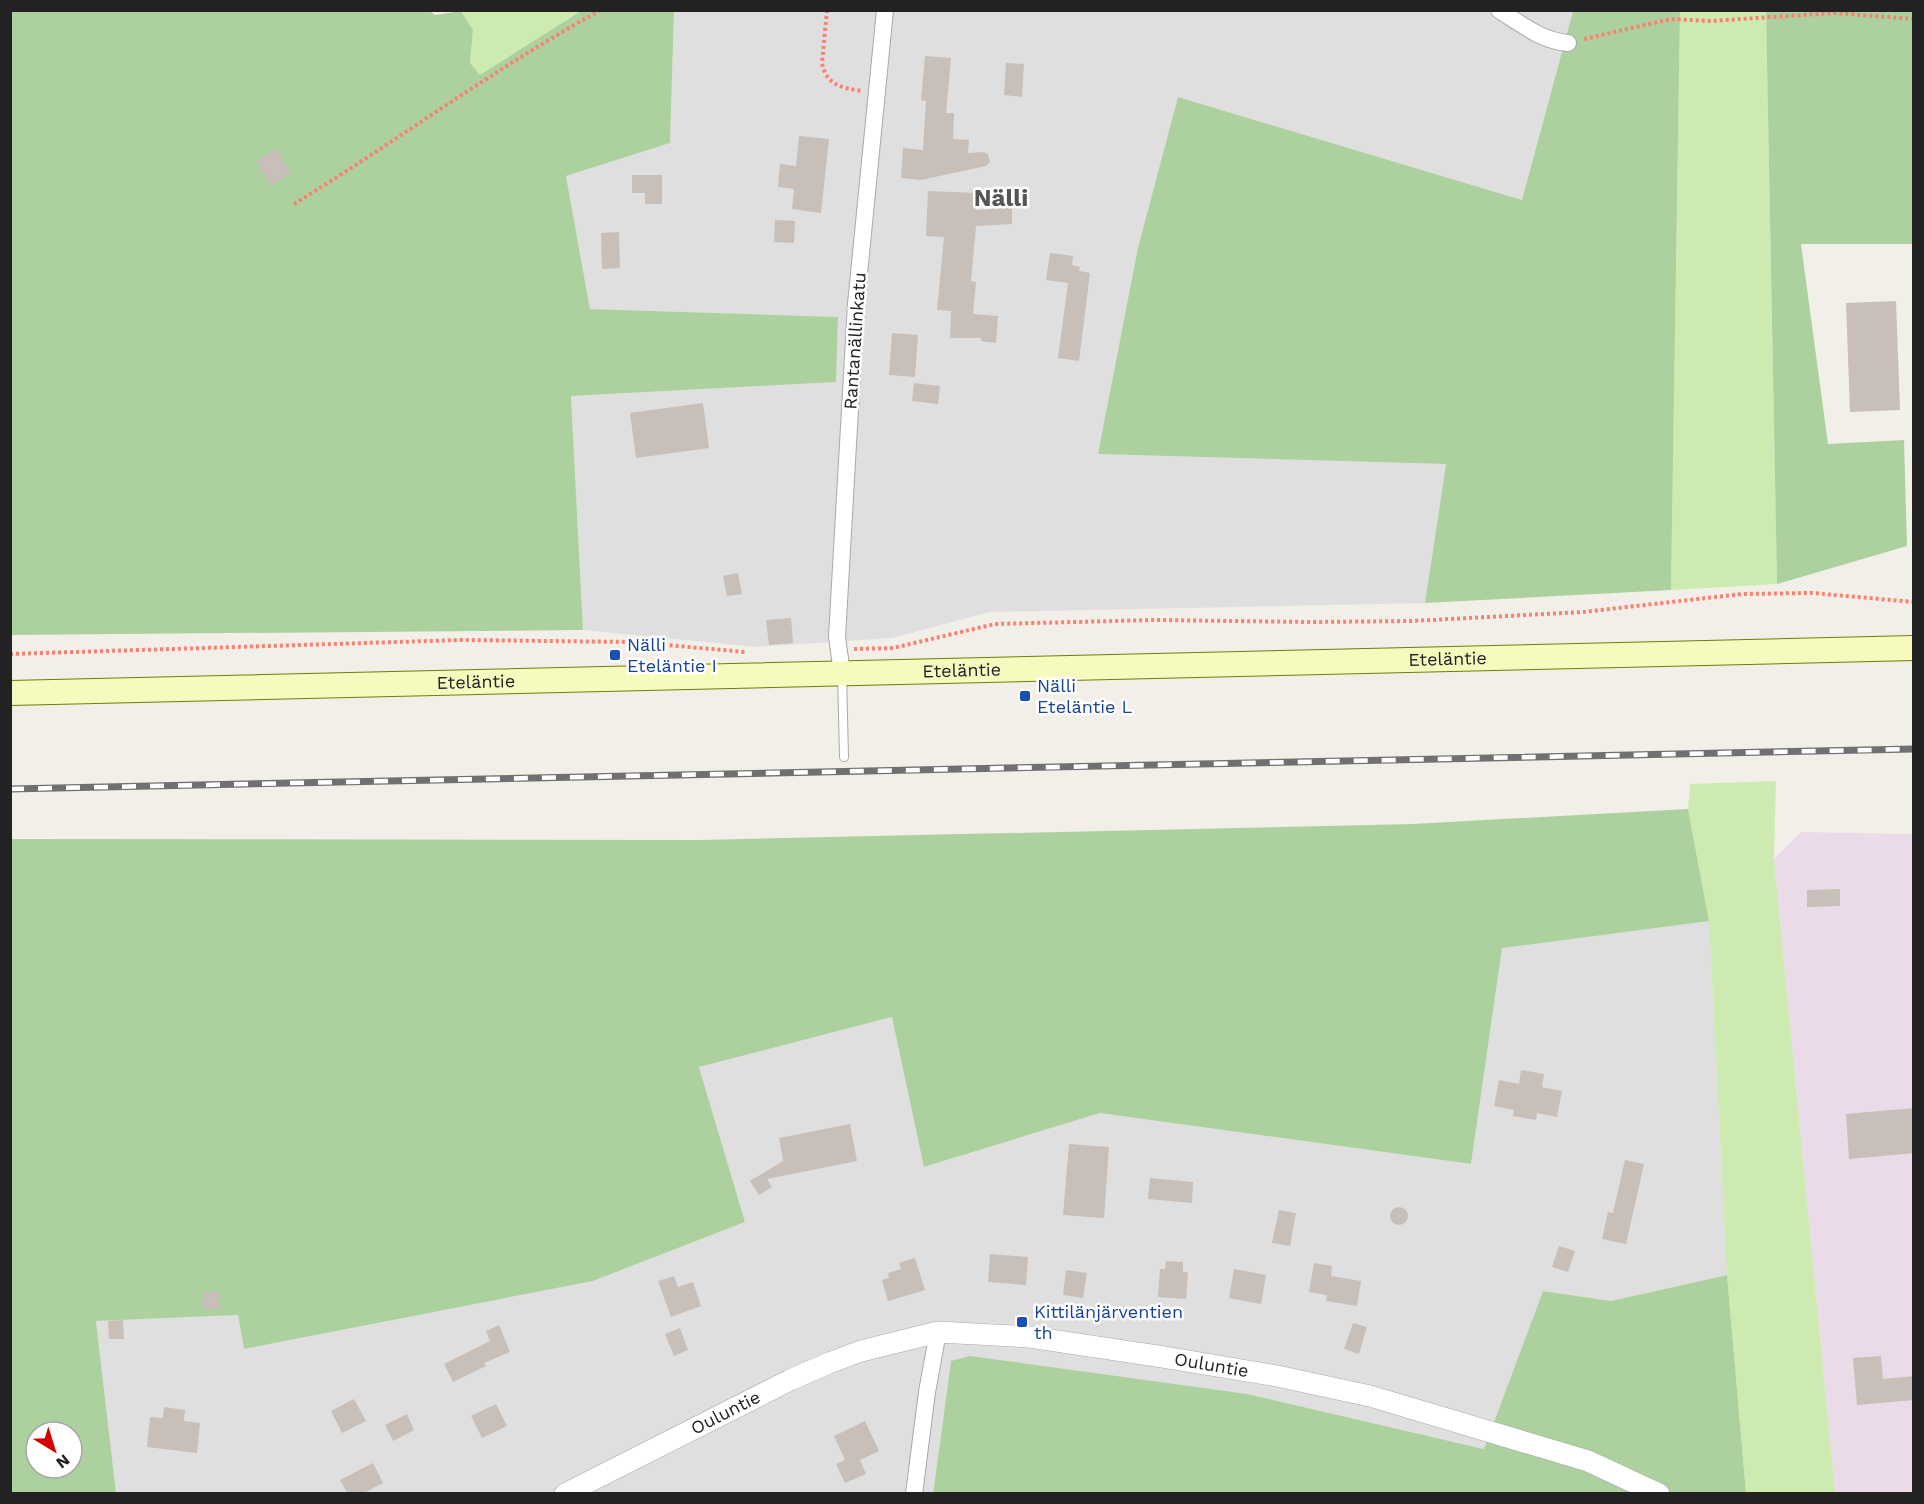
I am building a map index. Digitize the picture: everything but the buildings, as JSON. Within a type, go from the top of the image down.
[{"type":"main road","name":"Eteläntie","points":[[10,693],[840,661],[1914,648]]},
{"type":"street","name":"Rantanällinkatu","points":[[840,661],[837,637],[856,304],[885,10]]},
{"type":"street","points":[[1499,10],[1538,35],[1552,41],[1568,43]]},
{"type":"street","points":[[914,1494],[927,1392],[938,1332]]},
{"type":"street","name":"Ouluntie","points":[[565,1494],[790,1380],[829,1363],[861,1351],[938,1332],[1030,1337],[1157,1356],[1370,1396],[1588,1461],[1659,1494]]},
{"type":"lane","points":[[840,661],[844,758]]},
{"type":"path","points":[[294,204],[367,159],[470,89],[601,10]]},
{"type":"path","points":[[827,10],[822,63],[826,76],[831,82],[844,89],[877,94]]},
{"type":"path","points":[[1568,43],[1671,19],[1711,21],[1834,13],[1914,19]]},
{"type":"path","points":[[840,661],[994,624],[1155,620],[1412,621],[1583,612],[1742,594],[1812,593],[1914,602]]},
{"type":"path","points":[[10,654],[462,640],[633,642],[746,652]]},
{"type":"shaded area","points":[[674,11],[1573,11],[1522,200],[1178,97],[1098,454],[1446,464],[1425,603],[990,612],[892,638],[756,647],[583,630],[571,396],[836,382],[838,317],[590,309],[566,176],[670,143]]},
{"type":"shaded area","points":[[1801,832],[1913,834],[1913,1493],[1835,1493],[1774,859]]},
{"type":"shaded area","points":[[1709,921],[1727,1275],[1611,1301],[1543,1291],[1485,1449],[1247,1394],[951,1361],[933,1493],[116,1493],[96,1321],[238,1315],[244,1349],[593,1281],[745,1222],[699,1067],[893,1017],[925,1167],[1100,1113],[1471,1164],[1502,947]]},
{"type":"green space","points":[[428,10],[435,15],[461,11],[473,30],[470,63],[480,75],[581,11],[674,11],[670,143],[566,176],[590,309],[838,317],[836,382],[571,396],[583,630],[11,635],[10,11]]},
{"type":"green space","points":[[461,11],[581,11],[480,76],[470,63],[473,30]]},
{"type":"green space","points":[[1573,11],[1680,11],[1671,590],[1425,603],[1446,464],[1098,454],[1138,248],[1178,97],[1522,200]]},
{"type":"green space","points":[[1680,11],[1766,11],[1777,584],[1671,590]]},
{"type":"green space","points":[[1766,11],[1914,11],[1913,244],[1801,244],[1828,444],[1904,440],[1907,546],[1777,584]]},
{"type":"green space","points":[[1776,781],[1774,859],[1835,1493],[1746,1493],[1727,1275],[1709,921],[1688,809],[1690,784]]},
{"type":"green space","points":[[1688,809],[1709,921],[1502,948],[1471,1164],[1100,1113],[924,1167],[892,1017],[699,1067],[745,1222],[593,1281],[244,1349],[238,1315],[96,1321],[116,1493],[11,1494],[11,839],[700,840],[1413,824]]},
{"type":"green space","points":[[1727,1275],[1746,1493],[933,1494],[951,1361],[970,1356],[1247,1394],[1484,1449],[1543,1291],[1611,1301]]},
{"type":"railway","points":[[10,789],[1914,749]]},
{"type":"place","name":"Nälli Eteläntie I","points":[[615,655]]},
{"type":"place","name":"Nälli Eteläntie L","points":[[1025,696]]},
{"type":"place","name":"Kittilänjärventien th","points":[[1022,1322]]},
{"type":"district","name":"Nälli","points":[[1001,198]]}]
